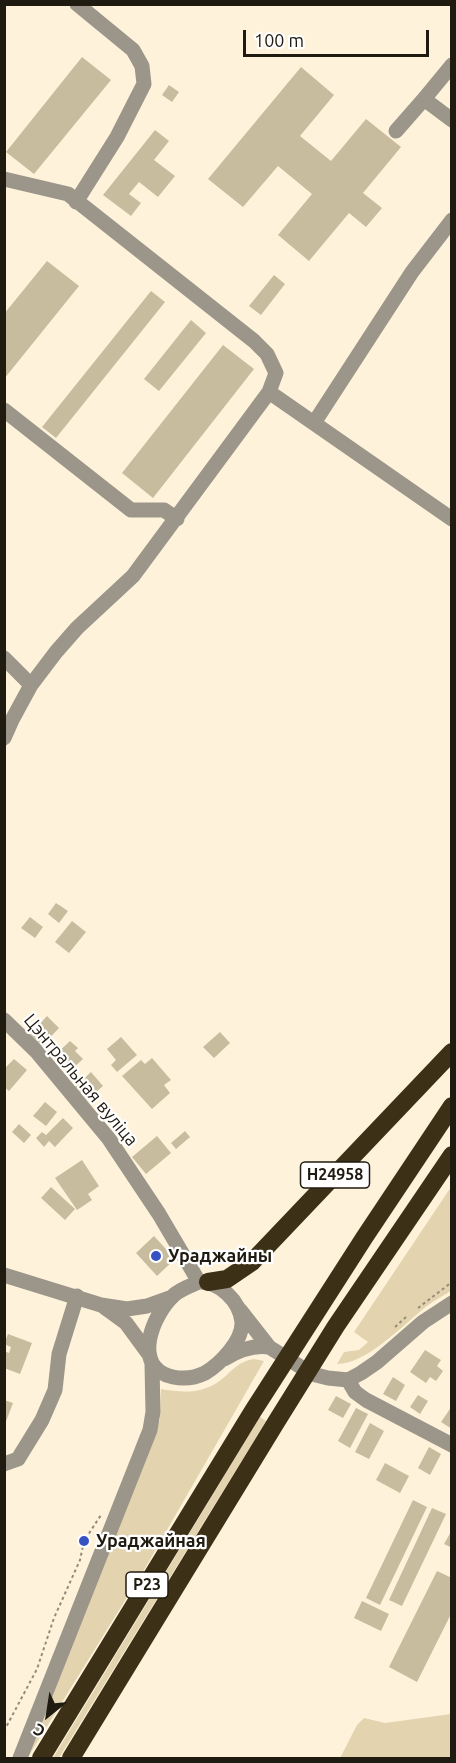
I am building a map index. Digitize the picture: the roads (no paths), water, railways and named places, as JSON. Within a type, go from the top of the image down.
[{"type":"highway","name":"Н24958","points":[[203,1282],[227,1279],[252,1262],[452,1052]]},
{"type":"highway","name":"Р23","points":[[41,1758],[314,1314],[452,1106]]},
{"type":"highway","name":"Р23","points":[[71,1758],[336,1326],[452,1155]]},
{"type":"street","points":[[76,202],[117,137],[144,84],[142,66],[133,50],[77,4]]},
{"type":"street","points":[[396,131],[452,65]]},
{"type":"street","points":[[424,99],[452,120]]},
{"type":"street","points":[[4,179],[68,194],[254,341],[267,354],[276,373],[269,392],[134,576],[77,628],[56,652],[31,686],[4,738]]},
{"type":"street","points":[[314,423],[412,273],[452,220]]},
{"type":"street","points":[[269,392],[452,519]]},
{"type":"street","points":[[4,410],[131,510],[164,510],[177,519]]},
{"type":"street","points":[[4,658],[31,686]]},
{"type":"street","name":"Цэнтральная вуліца","points":[[4,1020],[36,1051],[109,1140],[159,1214],[184,1257],[203,1282]]},
{"type":"street","name":"Н24958","points":[[4,1275],[101,1305],[127,1309],[147,1306],[173,1296]]},
{"type":"street","points":[[203,1282],[227,1292],[269,1347],[312,1374],[348,1380],[369,1368],[423,1322],[452,1302]]},
{"type":"street","name":"Н24958","points":[[20,1758],[150,1430],[153,1412],[150,1359],[152,1331],[164,1307],[173,1296],[183,1288],[203,1282]]},
{"type":"street","points":[[4,1464],[18,1459],[42,1420],[55,1390],[59,1354],[77,1296]]},
{"type":"street","name":"Н24958","points":[[101,1305],[126,1323],[150,1359],[167,1376],[180,1378],[204,1373],[232,1354],[249,1348],[269,1347]]},
{"type":"street","name":"Н24958","points":[[216,1364],[239,1335],[242,1322],[237,1307]]},
{"type":"street","points":[[348,1380],[355,1392],[366,1400],[452,1445]]},
{"type":"place","name":"Ураджайны","points":[[156,1256]]},
{"type":"place","name":"Ураджайная","points":[[84,1541]]}]
